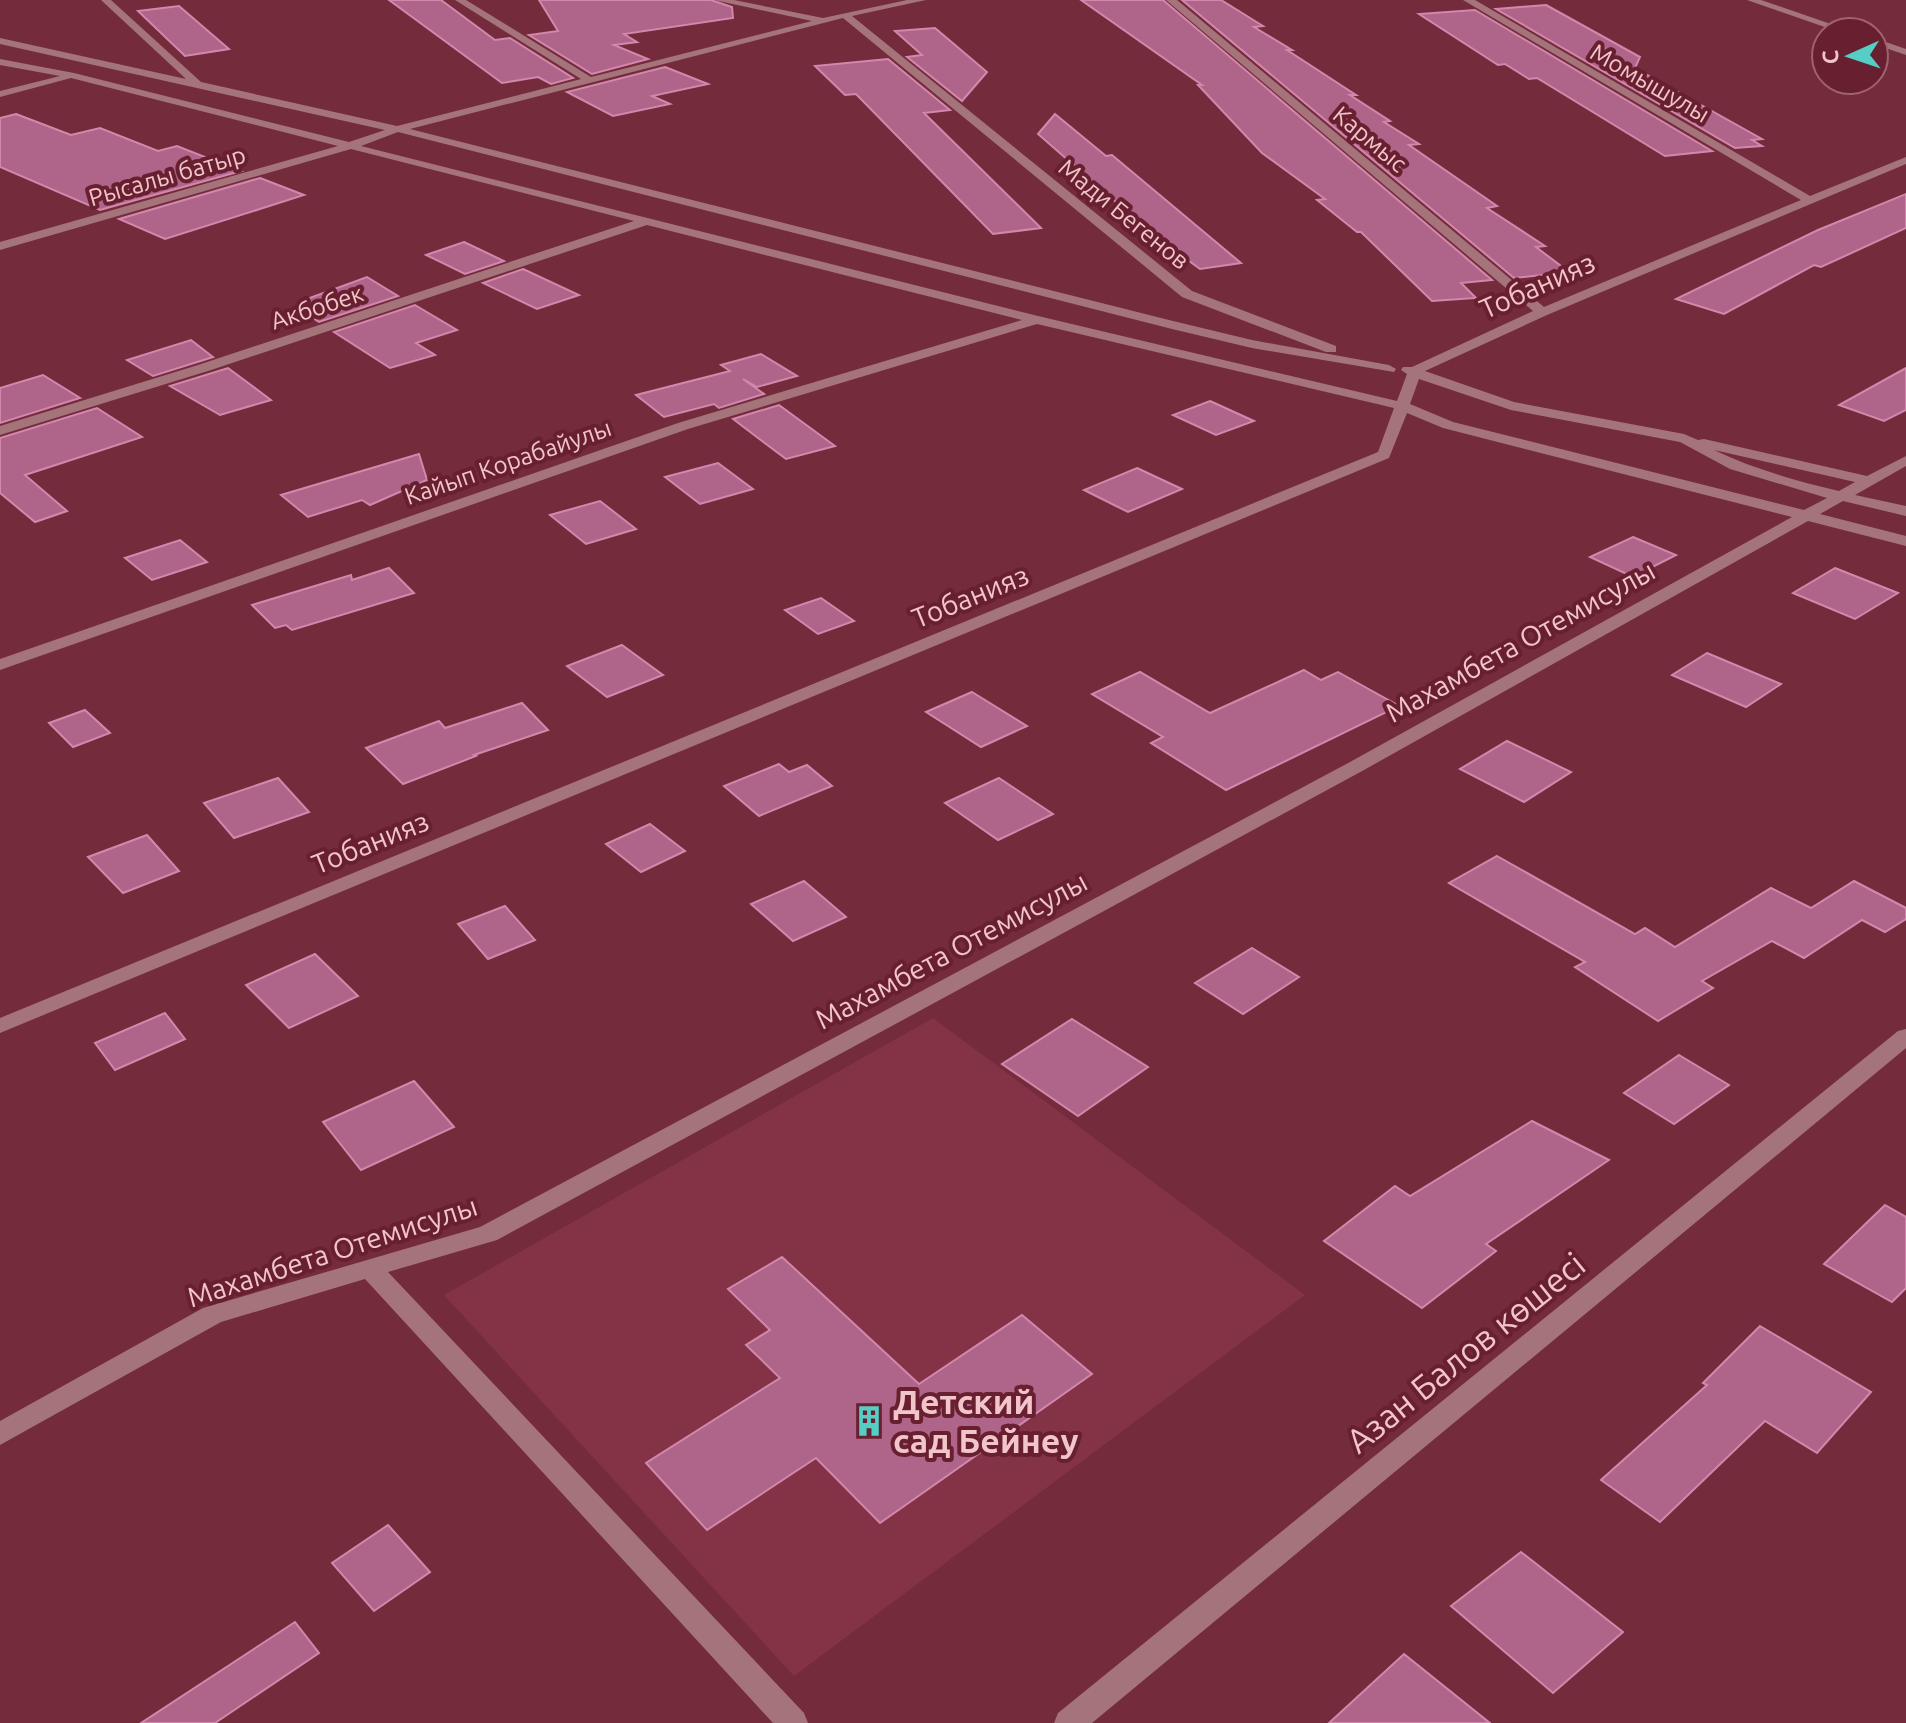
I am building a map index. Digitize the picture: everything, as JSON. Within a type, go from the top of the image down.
[{"type":"street","points":[[106,0],[196,83]]},
{"type":"street","points":[[460,0],[588,79]]},
{"type":"street","points":[[719,0],[826,20]]},
{"type":"street","name":"Рысалы батыр","points":[[0,246],[347,147],[397,129],[845,15],[920,0]]},
{"type":"street","name":"Кармыс","points":[[1171,0],[1542,312]]},
{"type":"street","name":"Момышулы","points":[[1468,0],[1811,201]]},
{"type":"street","points":[[1752,0],[1810,19]]},
{"type":"street","name":"Мади Бегенов","points":[[845,15],[1187,294],[1225,311],[1389,369],[1415,371]]},
{"type":"street","points":[[0,41],[397,129],[1252,344],[1389,369]]},
{"type":"street","points":[[0,62],[74,76],[1037,320],[1402,406],[1448,425],[1906,541]]},
{"type":"street","points":[[0,94],[74,76]]},
{"type":"street","name":"Тобанияз","points":[[0,1026],[1384,455],[1415,371],[1542,312],[1906,160]]},
{"type":"street","name":"Акбобек","points":[[0,431],[203,368],[647,221]]},
{"type":"street","name":"Кайып Корабайулы","points":[[0,665],[683,426],[1037,320]]},
{"type":"street","points":[[1415,371],[1467,393],[1511,406],[1906,482]]},
{"type":"street","points":[[1684,438],[1707,454],[1777,480],[1906,511]]},
{"type":"street","name":"Махамбета Отемисулы","points":[[0,1434],[212,1315],[488,1234],[1357,766],[1906,460]]},
{"type":"street","name":"Азан Балов көшесі","points":[[1069,1723],[1906,1036]]},
{"type":"street","points":[[369,1268],[793,1723]]},
{"type":"shaded area","points":[[933,1018],[1305,1295],[794,1676],[444,1295]]},
{"type":"building","points":[[389,0],[441,0],[495,40],[510,38],[573,78],[551,84],[538,77],[502,83]]},
{"type":"building","points":[[539,0],[711,0],[732,7],[733,18],[624,34],[637,42],[614,45],[648,59],[592,74],[529,35],[558,31]]},
{"type":"building","points":[[1081,0],[1163,0],[1492,280],[1461,283],[1476,298],[1432,301],[1361,232],[1317,200],[1325,199],[1262,153],[1198,85],[1202,85]]},
{"type":"building","points":[[1182,0],[1221,0],[1263,26],[1254,27],[1292,50],[1287,50],[1390,121],[1384,122],[1419,144],[1409,145],[1497,206],[1487,208],[1545,246],[1536,247],[1569,272],[1514,278]]},
{"type":"building","points":[[1546,5],[1640,57],[1635,68],[1762,139],[1752,140],[1762,146],[1735,148],[1496,9]]},
{"type":"building","points":[[179,6],[229,49],[185,56],[138,11]]},
{"type":"building","points":[[1475,10],[1712,151],[1665,156],[1537,78],[1529,79],[1505,64],[1498,65],[1419,14]]},
{"type":"building","points":[[935,28],[987,72],[962,101],[907,57],[922,55],[895,31]]},
{"type":"building","points":[[888,59],[950,110],[924,113],[1041,228],[993,234],[856,94],[845,95],[815,66]]},
{"type":"building","points":[[665,67],[708,84],[652,96],[670,104],[613,116],[567,92]]},
{"type":"building","points":[[16,114],[71,135],[100,128],[158,151],[177,146],[241,171],[100,210],[0,167],[0,118]]},
{"type":"building","points":[[1055,114],[1106,156],[1112,155],[1241,263],[1200,269],[1151,233],[1038,134]]},
{"type":"building","points":[[260,178],[304,195],[165,239],[119,219]]},
{"type":"building","points":[[1906,194],[1906,228],[1821,267],[1814,265],[1724,314],[1676,299],[1818,230]]},
{"type":"building","points":[[464,242],[504,261],[465,274],[426,255]]},
{"type":"building","points":[[523,269],[579,295],[537,309],[483,283]]},
{"type":"building","points":[[367,277],[398,296],[319,322],[297,308],[311,303],[304,300]]},
{"type":"building","points":[[415,305],[457,330],[416,343],[435,355],[390,368],[334,332]]},
{"type":"building","points":[[191,340],[213,357],[153,376],[127,360]]},
{"type":"building","points":[[761,354],[797,376],[757,387],[743,379],[764,394],[719,408],[714,404],[664,417],[636,395],[730,371],[721,365]]},
{"type":"building","points":[[228,368],[271,400],[220,415],[170,386]]},
{"type":"building","points":[[1906,368],[1906,410],[1884,421],[1839,405]]},
{"type":"building","points":[[43,375],[80,398],[0,423],[0,388]]},
{"type":"building","points":[[1210,401],[1254,421],[1216,435],[1173,415]]},
{"type":"building","points":[[779,405],[835,446],[786,459],[733,419]]},
{"type":"building","points":[[97,408],[142,437],[25,475],[67,511],[35,522],[0,493],[0,438]]},
{"type":"building","points":[[419,454],[427,480],[370,505],[362,500],[308,517],[281,495]]},
{"type":"building","points":[[718,463],[753,489],[700,504],[665,477]]},
{"type":"building","points":[[1137,468],[1182,489],[1128,512],[1084,490]]},
{"type":"building","points":[[600,501],[636,529],[586,544],[550,515]]},
{"type":"building","points":[[1633,537],[1676,555],[1633,577],[1590,557]]},
{"type":"building","points":[[180,540],[207,562],[152,580],[125,558]]},
{"type":"building","points":[[389,568],[414,593],[292,630],[286,625],[275,628],[252,605],[351,575],[352,580]]},
{"type":"building","points":[[1835,568],[1898,593],[1855,619],[1793,593]]},
{"type":"building","points":[[821,598],[854,621],[818,634],[785,610]]},
{"type":"building","points":[[622,645],[663,675],[607,697],[567,666]]},
{"type":"building","points":[[1707,653],[1781,684],[1746,707],[1672,675]]},
{"type":"building","points":[[1304,670],[1321,680],[1338,672],[1399,706],[1226,790],[1151,743],[1163,737],[1092,694],[1140,672],[1210,713]]},
{"type":"building","points":[[972,692],[1027,726],[981,747],[926,712]]},
{"type":"building","points":[[522,703],[548,730],[403,784],[366,748],[439,721],[445,728]]},
{"type":"building","points":[[85,710],[110,733],[73,747],[49,723]]},
{"type":"building","points":[[1507,741],[1571,772],[1524,802],[1460,769]]},
{"type":"building","points":[[779,764],[789,772],[807,765],[832,786],[759,816],[724,786]]},
{"type":"building","points":[[278,778],[309,812],[234,838],[204,803]]},
{"type":"building","points":[[999,778],[1053,814],[998,840],[945,803]]},
{"type":"building","points":[[650,824],[685,851],[641,872],[606,844]]},
{"type":"building","points":[[147,835],[179,871],[123,893],[88,857]]},
{"type":"building","points":[[1497,856],[1635,934],[1645,928],[1675,947],[1771,888],[1811,908],[1854,881],[1906,908],[1906,919],[1885,932],[1862,920],[1804,958],[1772,941],[1702,981],[1713,988],[1658,1021],[1575,967],[1585,962],[1449,883]]},
{"type":"building","points":[[804,881],[846,917],[793,941],[751,904]]},
{"type":"building","points":[[505,906],[535,940],[488,959],[458,924]]},
{"type":"building","points":[[1252,948],[1299,977],[1243,1014],[1195,983]]},
{"type":"building","points":[[315,954],[358,996],[289,1028],[246,985]]},
{"type":"building","points":[[165,1013],[185,1039],[115,1070],[95,1043]]},
{"type":"building","points":[[1072,1019],[1148,1067],[1078,1116],[1002,1064]]},
{"type":"building","points":[[1679,1055],[1729,1085],[1674,1124],[1624,1093]]},
{"type":"building","points":[[414,1081],[454,1127],[361,1170],[323,1122]]},
{"type":"building","points":[[1532,1121],[1609,1160],[1486,1244],[1496,1251],[1422,1308],[1324,1241],[1395,1186],[1410,1196]]},
{"type":"building","points":[[1885,1205],[1906,1217],[1906,1288],[1892,1302],[1824,1264]]},
{"type":"building","name":"Детский сад Бейнеу","points":[[782,1257],[919,1384],[1022,1315],[1092,1374],[880,1523],[816,1458],[707,1530],[646,1463],[780,1378],[746,1345],[770,1330],[728,1289]]},
{"type":"building","points":[[1760,1326],[1871,1392],[1817,1453],[1765,1421],[1660,1522],[1601,1480],[1707,1385],[1703,1383]]},
{"type":"building","points":[[388,1525],[430,1572],[374,1611],[332,1563]]},
{"type":"building","points":[[1521,1552],[1623,1632],[1553,1693],[1451,1606]]},
{"type":"building","points":[[295,1622],[319,1653],[215,1723],[141,1723]]},
{"type":"building","points":[[1404,1654],[1490,1723],[1329,1723]]},
{"type":"place","name":"Детский сад Бейнеу","points":[[869,1421]]}]
